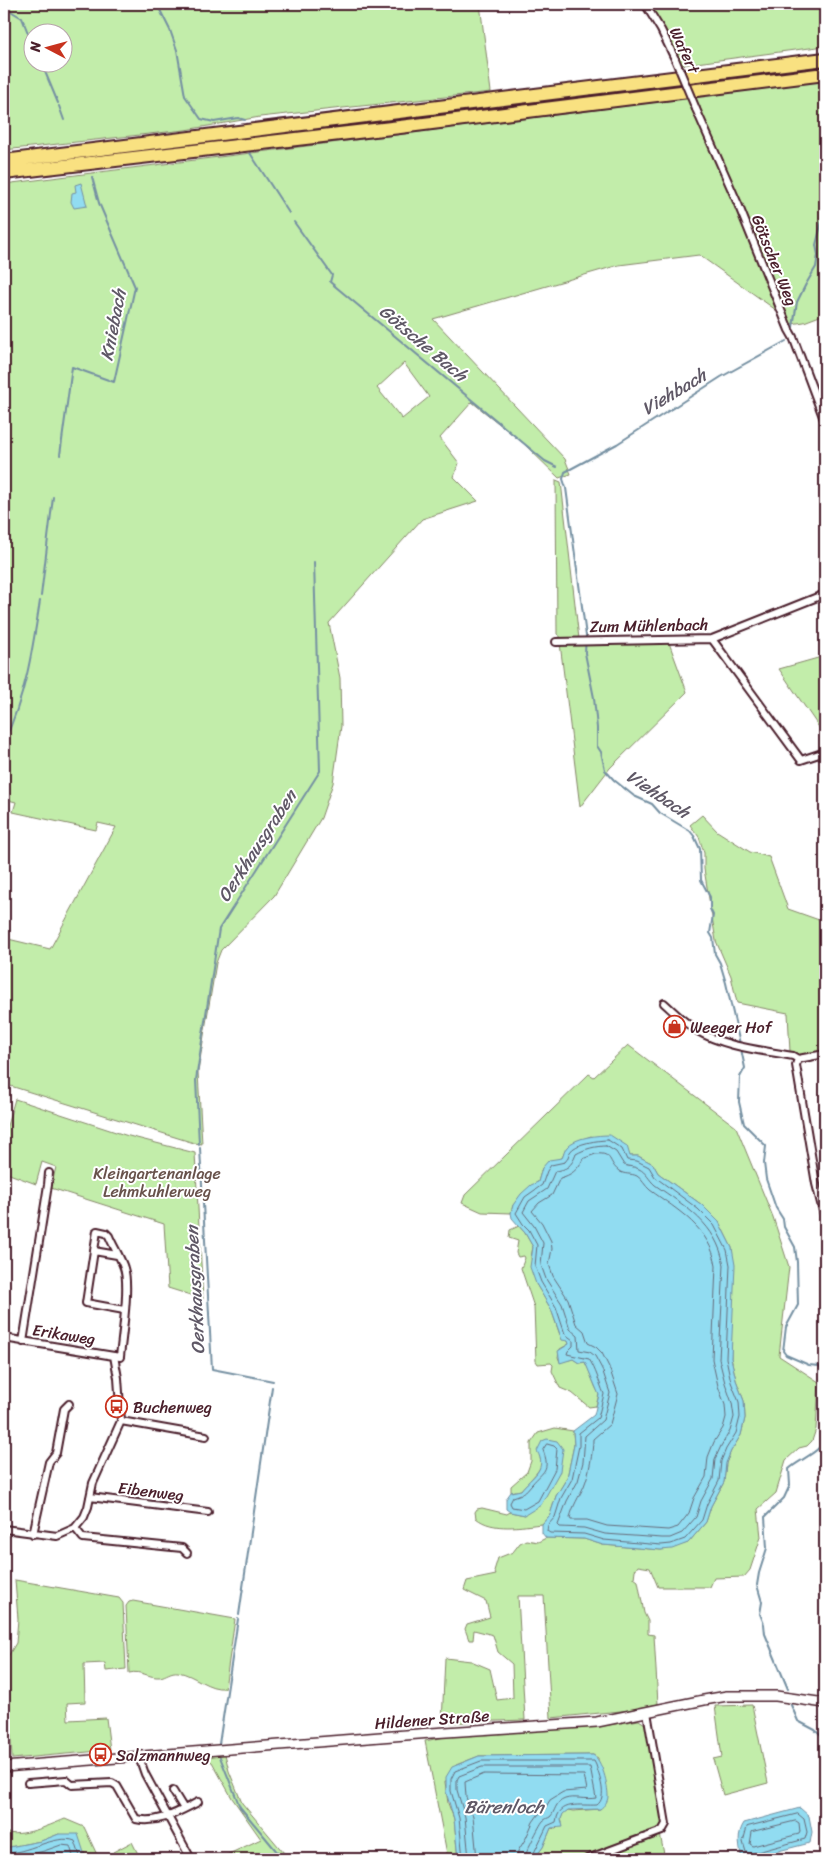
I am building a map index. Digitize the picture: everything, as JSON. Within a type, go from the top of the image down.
[{"type":"highway","points":[[4,161],[825,59]]},
{"type":"highway","points":[[4,173],[400,127],[825,74]]},
{"type":"main road","name":"Hildener Straße","points":[[4,1767],[597,1722],[727,1696],[776,1696],[825,1703]]},
{"type":"street","name":"Wafert","points":[[645,4],[661,30],[696,109]]},
{"type":"street","name":"Götscher Weg","points":[[696,109],[793,337],[825,422]]},
{"type":"street","name":"Zum Mühlenbach","points":[[556,642],[712,638],[825,594]]},
{"type":"street","points":[[712,638],[801,760],[825,752]]},
{"type":"street","points":[[664,1003],[696,1030],[732,1044],[793,1056],[798,1059],[825,1054]]},
{"type":"street","points":[[798,1059],[796,1065],[816,1184],[825,1219]]},
{"type":"street","points":[[23,1342],[49,1173]]},
{"type":"street","points":[[4,1529],[57,1536],[75,1528],[84,1517],[93,1484],[121,1421],[117,1357],[124,1310],[126,1282],[124,1267],[109,1236],[106,1233],[97,1232],[86,1303],[124,1310]]},
{"type":"street","points":[[94,1251],[117,1255]]},
{"type":"street","name":"Erikaweg","points":[[4,1338],[117,1357]]},
{"type":"street","points":[[33,1534],[49,1462],[56,1453],[64,1409],[69,1404]]},
{"type":"street","points":[[121,1421],[206,1436]]},
{"type":"street","name":"Eibenweg","points":[[90,1497],[208,1512]]},
{"type":"street","points":[[75,1528],[83,1538],[182,1548],[188,1553]]},
{"type":"street","points":[[587,1859],[662,1830],[666,1824],[646,1712]]},
{"type":"street","points":[[139,1757],[145,1774],[191,1859]]},
{"type":"street","points":[[28,1783],[66,1780],[72,1785],[105,1782],[112,1784],[117,1786],[136,1819],[154,1821],[162,1817],[168,1817],[198,1802]]},
{"type":"street","points":[[173,1791],[184,1809]]},
{"type":"green space","points":[[4,4],[480,4],[491,92],[260,117],[185,130],[4,150]]},
{"type":"green space","points":[[648,4],[825,4],[825,46],[681,65]]},
{"type":"green space","points":[[825,81],[825,314],[804,322],[791,324],[735,191],[730,191],[776,310],[699,255],[619,265],[433,319],[565,459],[571,474],[559,478],[523,443],[472,402],[440,438],[459,463],[454,477],[478,501],[422,519],[329,623],[340,678],[341,726],[333,783],[321,818],[274,896],[221,950],[216,963],[198,1072],[202,1144],[4,1084],[4,938],[50,949],[116,827],[98,823],[96,830],[13,812],[16,802],[4,799],[4,184]],"holes":[[[404,363],[429,397],[402,419],[377,388]]]},
{"type":"green space","points":[[556,480],[561,482],[579,639],[563,639],[557,634]]},
{"type":"green space","points":[[668,640],[687,692],[610,768],[580,807],[560,643]]},
{"type":"green space","points":[[825,656],[825,736],[779,669]]},
{"type":"green space","points":[[702,815],[717,831],[750,852],[769,857],[788,909],[825,924],[825,1052],[800,1055],[790,1052],[788,1013],[737,1003],[731,976],[716,941],[704,869],[704,853],[699,837],[690,825]]},
{"type":"green space","points":[[628,1045],[736,1127],[773,1217],[789,1267],[779,1356],[819,1382],[816,1429],[812,1441],[807,1446],[799,1448],[786,1460],[776,1493],[758,1509],[761,1537],[750,1570],[744,1577],[714,1578],[710,1587],[658,1587],[650,1568],[638,1566],[635,1570],[634,1578],[638,1581],[644,1613],[648,1621],[648,1634],[654,1635],[658,1704],[630,1710],[551,1718],[544,1596],[518,1596],[525,1720],[442,1723],[445,1658],[471,1661],[490,1669],[497,1700],[513,1698],[512,1664],[498,1652],[493,1635],[474,1630],[473,1640],[469,1640],[465,1629],[467,1624],[490,1617],[486,1601],[464,1590],[467,1581],[496,1575],[494,1571],[498,1558],[513,1552],[520,1543],[526,1540],[538,1542],[546,1538],[584,1539],[603,1545],[661,1550],[688,1543],[706,1522],[711,1506],[724,1482],[726,1463],[741,1435],[745,1418],[744,1401],[736,1380],[731,1358],[732,1248],[719,1222],[702,1205],[658,1173],[653,1164],[638,1156],[630,1156],[628,1152],[591,1136],[575,1142],[565,1151],[562,1158],[542,1168],[538,1182],[513,1205],[511,1213],[482,1212],[462,1203],[465,1195],[589,1074],[594,1077]]},
{"type":"green space","name":"Kleingartenanlage Lehmkuhlerweg","points":[[15,1099],[125,1135],[195,1153],[203,1299],[168,1288],[164,1224],[51,1188],[56,1167],[42,1162],[36,1184],[4,1172],[4,1128],[6,1129]]},
{"type":"green space","points":[[519,1226],[533,1247],[531,1257],[536,1284],[551,1309],[560,1335],[569,1344],[560,1349],[558,1357],[560,1362],[573,1359],[579,1363],[585,1362],[599,1394],[596,1406],[589,1407],[572,1393],[560,1388],[552,1371],[553,1365],[551,1363],[538,1364],[536,1361],[534,1307],[521,1268],[525,1258],[524,1256],[518,1257],[516,1253],[518,1241],[509,1238],[510,1230]]},
{"type":"green space","points":[[555,1428],[573,1431],[574,1445],[567,1478],[556,1496],[550,1515],[542,1524],[517,1527],[499,1527],[476,1518],[475,1512],[477,1509],[482,1508],[507,1514],[510,1512],[525,1515],[560,1471],[540,1456],[541,1464],[539,1470],[521,1490],[511,1492],[511,1486],[527,1472],[531,1461],[531,1443],[538,1433]]},
{"type":"green space","points":[[15,1580],[119,1598],[123,1603],[126,1669],[106,1671],[105,1663],[84,1664],[85,1702],[67,1703],[68,1720],[106,1718],[110,1750],[12,1759],[7,1658],[16,1643],[18,1619]]},
{"type":"green space","points":[[133,1601],[235,1619],[225,1688],[207,1685],[178,1672],[160,1677],[137,1672],[129,1673],[126,1606],[129,1602]]},
{"type":"green space","points":[[752,1705],[768,1783],[723,1795],[713,1759],[722,1757],[715,1706]]},
{"type":"green space","points":[[639,1720],[645,1724],[663,1821],[659,1828],[629,1838],[630,1847],[660,1834],[665,1859],[534,1859],[543,1847],[551,1828],[556,1829],[562,1823],[563,1813],[568,1810],[600,1809],[598,1758],[593,1755],[479,1756],[456,1765],[445,1782],[448,1803],[454,1819],[458,1859],[448,1859],[425,1741],[449,1736],[596,1727]]},
{"type":"green space","points":[[225,1754],[229,1771],[242,1803],[289,1859],[218,1859],[261,1839],[232,1798],[212,1762],[201,1757]]},
{"type":"green space","points":[[65,1819],[84,1827],[99,1859],[86,1859],[84,1852],[59,1834],[41,1841],[4,1848],[4,1832],[26,1832],[43,1828]]},
{"type":"green space","points":[[132,1842],[138,1854],[129,1859],[116,1859],[113,1852]]},
{"type":"water","points":[[81,183],[87,206],[74,208],[71,202],[72,193],[76,192],[75,185]]},
{"type":"water","points":[[610,1135],[627,1146],[630,1156],[638,1156],[653,1164],[658,1173],[702,1205],[719,1222],[732,1248],[735,1265],[731,1358],[736,1380],[744,1401],[745,1418],[741,1435],[726,1463],[724,1482],[711,1506],[706,1522],[688,1543],[672,1549],[661,1550],[603,1545],[584,1539],[546,1538],[542,1533],[542,1524],[550,1515],[556,1496],[567,1478],[574,1445],[573,1431],[594,1415],[599,1395],[585,1362],[579,1363],[573,1359],[560,1363],[558,1351],[569,1344],[568,1341],[562,1340],[551,1309],[536,1284],[530,1267],[533,1247],[525,1233],[512,1218],[511,1213],[513,1205],[521,1194],[531,1185],[538,1182],[542,1168],[549,1160],[562,1158],[566,1148],[575,1141],[593,1136]]},
{"type":"water","points":[[547,1439],[557,1441],[563,1449],[560,1471],[541,1505],[525,1515],[510,1512],[506,1509],[506,1499],[511,1492],[521,1490],[540,1468],[541,1463],[537,1451],[542,1441]]},
{"type":"water","name":"Bärenloch","points":[[593,1755],[602,1767],[608,1791],[607,1802],[600,1809],[568,1810],[561,1819],[563,1827],[551,1828],[543,1847],[534,1859],[458,1859],[454,1819],[446,1792],[446,1777],[452,1767],[479,1756]]},
{"type":"water","points":[[800,1808],[809,1816],[812,1832],[810,1843],[747,1859],[741,1855],[739,1835],[744,1823]]},
{"type":"water","points":[[59,1834],[78,1834],[86,1859],[4,1859],[4,1848],[41,1841]]},
{"type":"waterway","name":"Götsche Bach","points":[[157,4],[170,30],[177,50],[185,96],[201,119],[214,122],[238,118],[245,120]]},
{"type":"waterway","name":"Kniebach","points":[[4,7],[22,18],[24,22]]},
{"type":"waterway","name":"Kniebach","points":[[45,72],[58,103]]},
{"type":"waterway","name":"Kniebach","points":[[59,106],[64,120]]},
{"type":"waterway","name":"Götsche Bach","points":[[250,153],[289,213]]},
{"type":"waterway","name":"Kniebach","points":[[60,455],[72,367],[114,382],[135,287],[99,203],[92,177]]},
{"type":"waterway","name":"Viehbach","points":[[793,327],[797,302],[816,267],[818,255],[816,245],[825,209]]},
{"type":"waterway","name":"Götsche Bach","points":[[294,222],[332,275],[330,282],[545,461],[557,467]]},
{"type":"waterway","name":"Viehbach","points":[[740,1044],[726,983],[715,954],[713,938],[710,933],[713,915],[710,909],[710,897],[701,880],[700,849],[694,836],[690,831],[660,813],[652,804],[634,796],[614,780],[605,770],[601,752],[597,746],[594,698],[585,653],[586,636],[566,488],[563,479],[565,472],[617,444],[721,377],[786,341]]},
{"type":"waterway","name":"Kniebach","points":[[41,596],[53,497]]},
{"type":"waterway","name":"Oerkhausgraben","points":[[199,1144],[196,1080],[219,929],[320,771],[314,562]]},
{"type":"waterway","name":"Kniebach","points":[[4,742],[23,690],[40,601]]},
{"type":"waterway","name":"Viehbach","points":[[741,1049],[745,1068],[740,1077],[739,1102],[744,1124],[766,1146],[764,1163],[766,1179],[776,1208],[783,1219],[784,1227],[795,1247],[798,1305],[786,1327],[783,1351],[786,1355],[809,1365],[819,1366],[825,1375]]},
{"type":"waterway","name":"Oerkhausgraben","points":[[200,1148],[212,1369],[273,1381]]},
{"type":"waterway","name":"Oerkhausgraben","points":[[239,1615],[272,1387]]},
{"type":"waterway","name":"Viehbach","points":[[825,1401],[825,1411]]},
{"type":"waterway","name":"Viehbach","points":[[788,1689],[765,1634],[760,1614],[762,1602],[757,1585],[767,1548],[765,1517],[784,1498],[790,1485],[789,1469],[821,1446],[825,1435]]},
{"type":"waterway","name":"Oerkhausgraben","points":[[219,1744],[238,1619]]},
{"type":"waterway","name":"Viehbach","points":[[791,1705],[798,1721],[815,1730],[823,1738],[825,1775]]},
{"type":"waterway","name":"Oerkhausgraben","points":[[220,1757],[240,1807],[283,1859]]},
{"type":"place","name":"Weeger Hof","points":[[674,1027]]},
{"type":"place","name":"Buchenweg","points":[[117,1407]]},
{"type":"place","name":"Salzmannweg","points":[[100,1755]]}]
